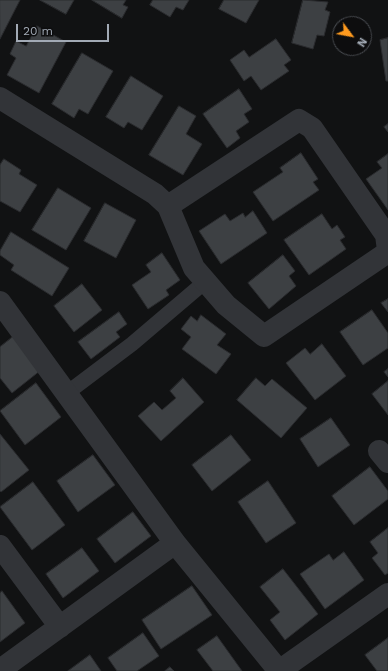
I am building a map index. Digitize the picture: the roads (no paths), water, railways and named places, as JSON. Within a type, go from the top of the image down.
[{"type":"street","points":[[0,98],[109,164],[155,194],[168,206],[194,268],[226,305],[264,336],[388,251],[386,235],[382,229],[312,128],[299,120],[168,206]]},
{"type":"street","points":[[0,302],[175,543],[279,671],[388,594]]},
{"type":"street","points":[[0,670],[175,543]]},
{"type":"street","points":[[0,546],[60,627]]},
{"type":"lane","points":[[67,393],[132,344],[206,281]]}]
